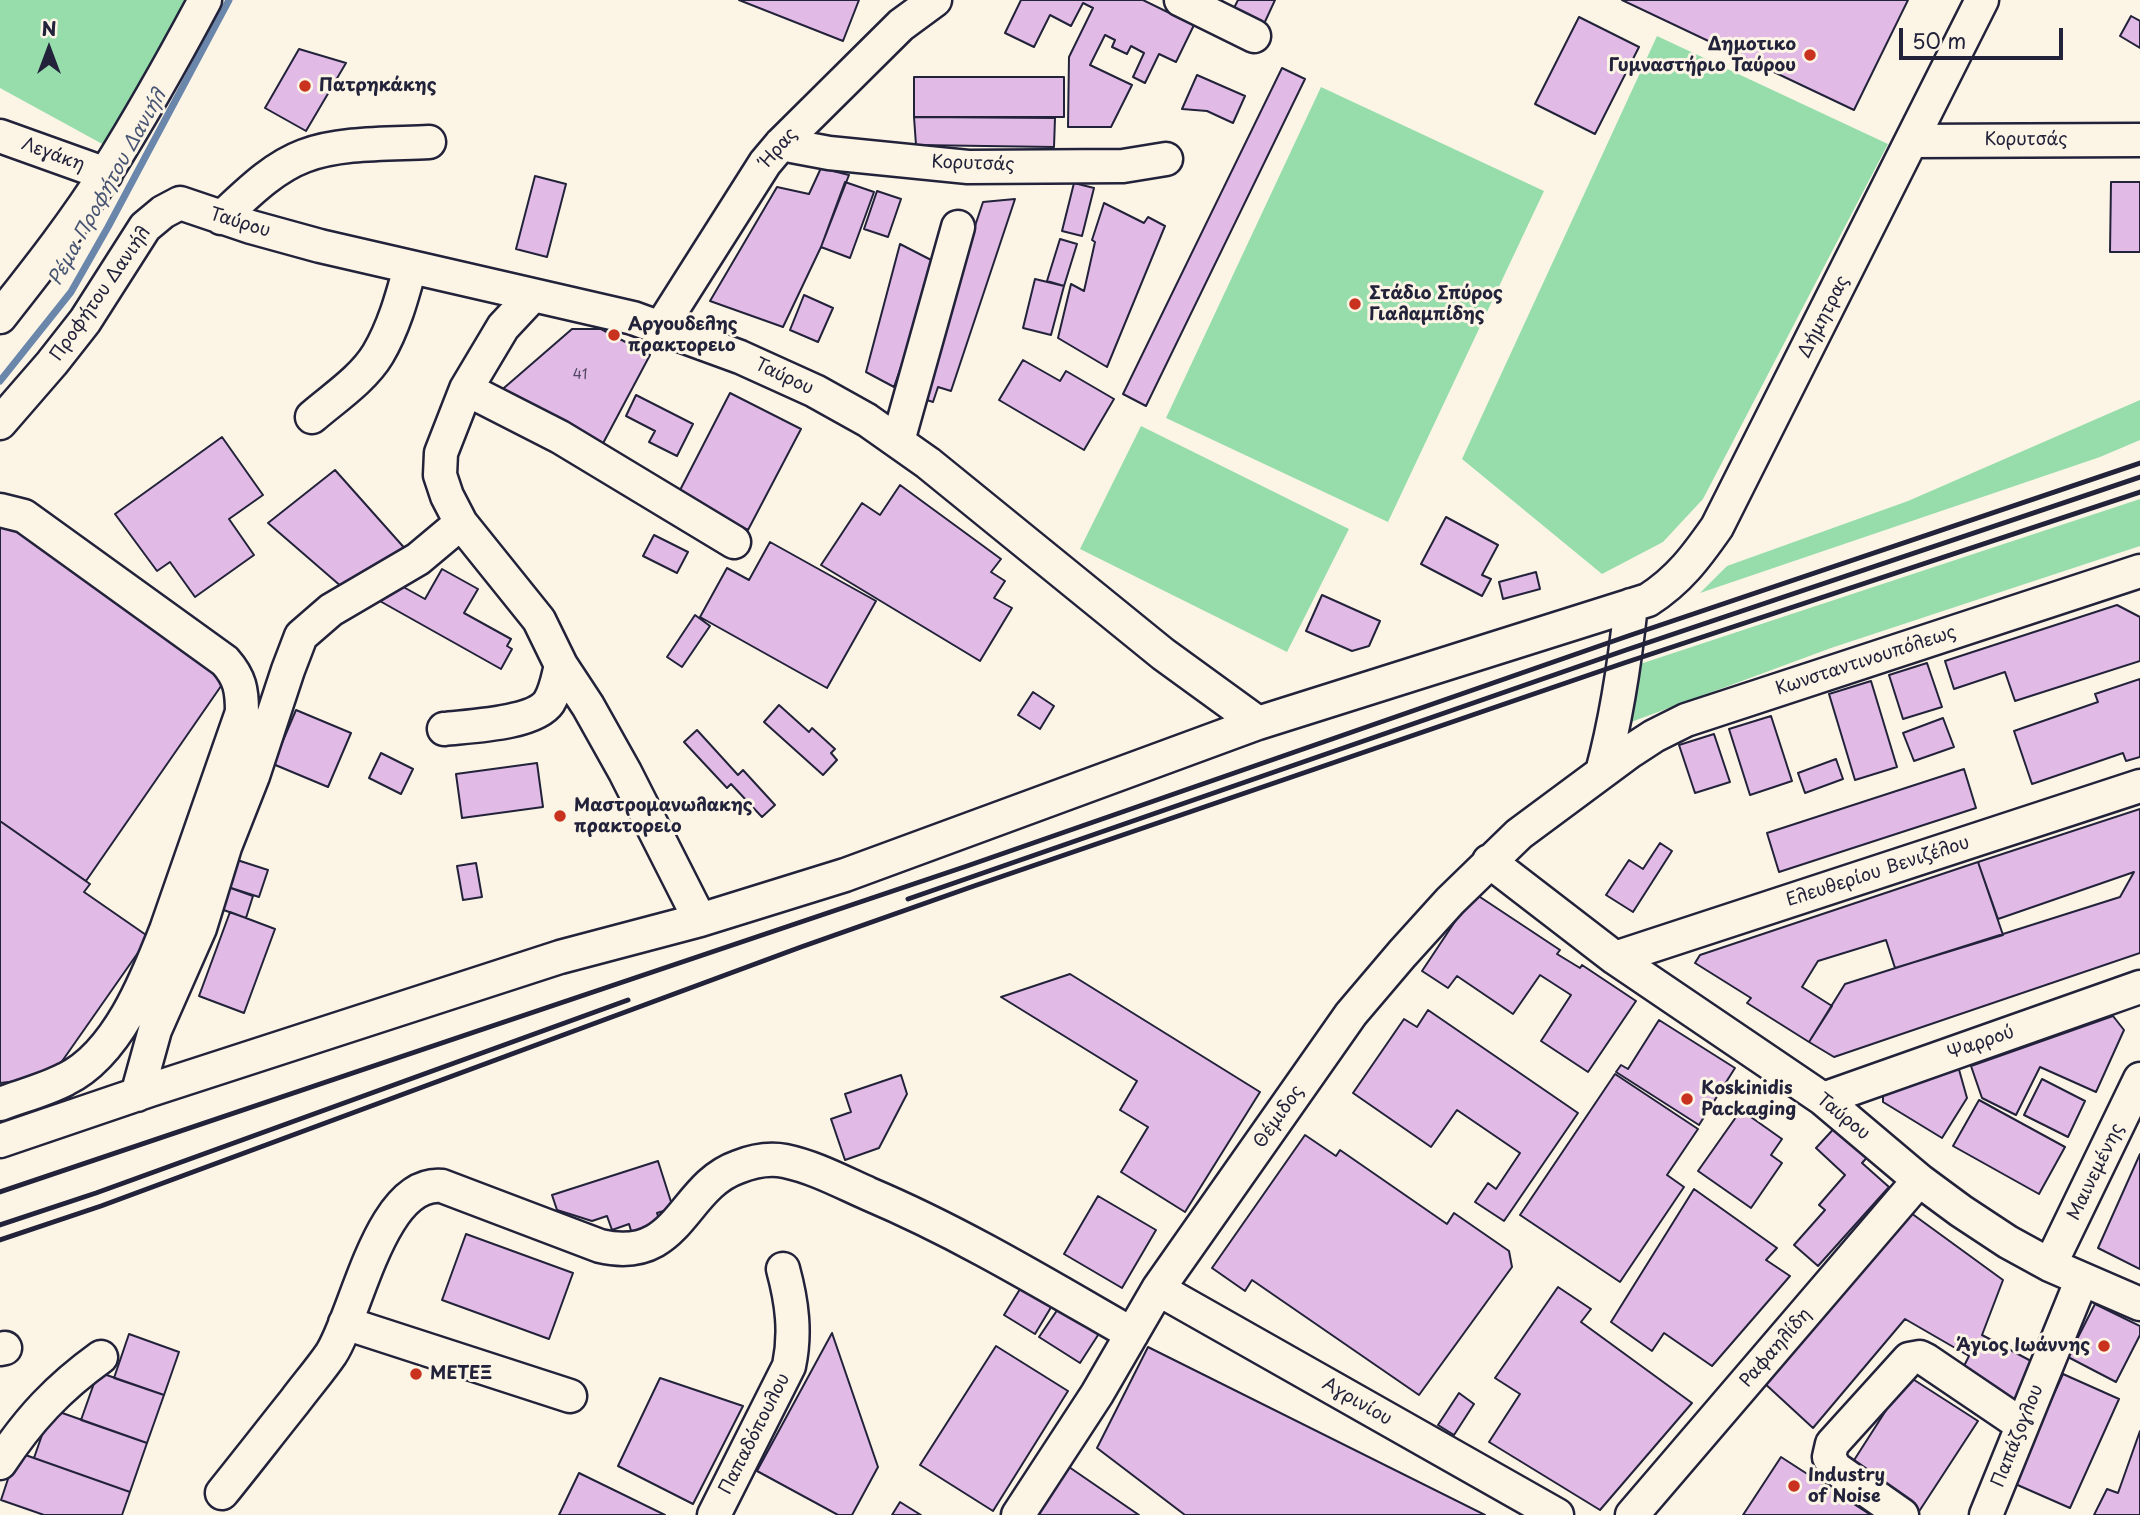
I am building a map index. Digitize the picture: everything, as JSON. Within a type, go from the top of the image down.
[{"type":"street","points":[[0,317],[106,173],[165,75],[205,0]]},
{"type":"street","name":"Ήρας","points":[[661,327],[765,163],[901,25],[935,0]]},
{"type":"street","points":[[1181,0],[1254,36]]},
{"type":"street","name":"Δήμητρας","points":[[0,1141],[136,1094],[560,957],[700,920],[845,875],[1258,723],[1648,600],[1666,589],[1687,569],[1717,527],[1982,0]]},
{"type":"street","name":"Λεγάκη","points":[[0,136],[106,173]]},
{"type":"street","name":"Κορυτσάς","points":[[1912,141],[2140,140]]},
{"type":"street","points":[[221,218],[276,171],[303,156],[329,149],[429,142]]},
{"type":"street","name":"Κορυτσάς","points":[[781,144],[829,153],[968,167],[1123,166],[1166,159]]},
{"type":"street","name":"Ταύρου","points":[[180,203],[221,218],[309,243],[633,318],[740,357],[815,391],[856,414],[928,463],[1163,654],[1258,723]]},
{"type":"street","name":"Προφήτου Δανιήλ","points":[[0,423],[85,321],[145,227],[163,212],[180,203]]},
{"type":"street","points":[[898,441],[958,226]]},
{"type":"street","points":[[312,417],[355,381],[377,356],[395,320],[410,268]]},
{"type":"street","points":[[533,296],[503,327],[466,389],[441,453],[440,475],[461,523],[539,620],[561,665],[588,706],[625,772],[700,920]]},
{"type":"street","points":[[466,389],[560,437],[734,542]]},
{"type":"street","points":[[0,510],[24,516],[225,661],[236,674],[242,695],[242,712],[166,930],[154,961],[121,1027],[97,1055],[67,1079],[0,1104]]},
{"type":"street","points":[[136,1094],[155,1030],[200,928],[225,847],[253,776],[301,636],[331,610],[418,559],[461,523]]},
{"type":"street","name":"Κωνσταντινουπόλεως","points":[[1602,772],[1654,736],[1686,720],[2140,571]]},
{"type":"street","points":[[1602,772],[1612,736],[1631,605]]},
{"type":"street","points":[[444,729],[535,713],[548,703],[561,665]]},
{"type":"street","name":"Θέμιδος","points":[[1018,1515],[1097,1394],[1158,1289],[1351,1014],[1402,954],[1489,861],[1519,834],[1602,772]]},
{"type":"street","name":"Ελευθερίου Βενιζέλου","points":[[1615,958],[2140,786]]},
{"type":"street","name":"Ταύρου","points":[[1489,861],[1615,958],[1823,1099],[1919,1180],[1961,1211],[2008,1242],[2050,1265],[2140,1304]]},
{"type":"street","name":"Ψαρρού","points":[[1823,1099],[2140,987]]},
{"type":"street","name":"Μαινεμένης","points":[[2050,1265],[2133,1110],[2140,1079]]},
{"type":"street","points":[[222,1493],[332,1352],[366,1266],[403,1203],[422,1188],[431,1185],[442,1186],[600,1246],[615,1250],[630,1249],[645,1245],[671,1230],[707,1186],[717,1178],[739,1167],[766,1160],[784,1161],[804,1166],[922,1217],[977,1245],[1132,1334]]},
{"type":"street","name":"Ραφαηλίδη","points":[[1632,1515],[1919,1180]]},
{"type":"street","name":"Παπαδόπουλου","points":[[714,1515],[789,1366],[793,1346],[793,1322],[783,1269]]},
{"type":"street","name":"Παπάζογλου","points":[[1986,1515],[2082,1279]]},
{"type":"street","name":"Αγρινίου","points":[[1158,1289],[1557,1515]]},
{"type":"street","points":[[345,1323],[570,1396]]},
{"type":"street","points":[[0,1463],[18,1435],[53,1395],[101,1357]]},
{"type":"street","points":[[1902,1515],[1835,1468],[1829,1457],[1832,1444],[1909,1359],[1920,1357],[1926,1360],[2022,1425]]},
{"type":"green space","points":[[0,0],[186,0],[106,146],[0,88]]},
{"type":"green space","points":[[1657,36],[1888,144],[1703,499],[1663,542],[1602,574],[1462,459]]},
{"type":"green space","name":"Στάδιο Σπύρος Γιαλαμπίδης","points":[[1321,87],[1544,191],[1388,522],[1166,418]]},
{"type":"green space","points":[[2140,400],[2140,440],[2100,457],[1700,593],[1727,566],[1908,501]]},
{"type":"green space","points":[[1141,426],[1349,529],[1287,652],[1080,549]]},
{"type":"green space","points":[[2140,499],[2140,546],[1831,648],[1623,725],[1631,667]]},
{"type":"building","points":[[739,0],[859,0],[843,41]]},
{"type":"building","points":[[1021,0],[1143,0],[1194,25],[1176,62],[1159,54],[1145,83],[1133,77],[1144,53],[1131,46],[1127,54],[1112,47],[1115,40],[1105,35],[1090,65],[1132,85],[1111,127],[1068,127],[1069,57],[1093,8],[1083,3],[1071,26],[1050,15],[1034,47],[1005,33]]},
{"type":"building","points":[[1238,0],[1275,0],[1263,26],[1232,12]]},
{"type":"building","name":"Δημοτικο Γυμναστήριο Ταύρου","points":[[1622,0],[1908,0],[1854,110]]},
{"type":"building","points":[[2131,16],[2140,21],[2140,48],[2120,36]]},
{"type":"building","points":[[1579,17],[1639,47],[1595,134],[1535,104]]},
{"type":"building","name":"Πατρηκάκης","points":[[299,49],[346,63],[306,131],[265,108]]},
{"type":"building","points":[[1282,68],[1305,79],[1146,406],[1123,394]]},
{"type":"building","points":[[1197,75],[1245,96],[1233,123],[1207,111],[1182,109]]},
{"type":"building","points":[[914,77],[1064,77],[1064,117],[914,117]]},
{"type":"building","points":[[914,117],[1055,118],[1054,147],[916,145]]},
{"type":"building","points":[[821,168],[849,175],[821,247],[783,327],[710,301],[777,187],[809,194]]},
{"type":"building","points":[[535,176],[566,184],[547,257],[516,249]]},
{"type":"building","points":[[845,182],[874,192],[850,258],[821,247]]},
{"type":"building","points":[[2111,182],[2140,182],[2140,252],[2110,252]]},
{"type":"building","points":[[1074,183],[1094,188],[1082,236],[1062,231]]},
{"type":"building","points":[[877,191],[901,199],[888,237],[864,229]]},
{"type":"building","points":[[1015,199],[951,391],[938,387],[933,402],[918,397],[983,202]]},
{"type":"building","points":[[1104,203],[1144,223],[1148,217],[1165,226],[1107,367],[1058,338],[1071,284],[1084,291],[1095,242],[1092,240]]},
{"type":"building","points":[[1060,239],[1077,244],[1064,286],[1047,281]]},
{"type":"building","points":[[900,244],[937,263],[894,387],[866,372]]},
{"type":"building","points":[[1035,279],[1064,286],[1051,335],[1023,328]]},
{"type":"building","points":[[804,295],[833,308],[818,342],[790,330]]},
{"type":"building","points":[[572,329],[601,329],[650,355],[600,449],[497,394]]},
{"type":"building","points":[[1023,360],[1060,381],[1066,371],[1114,399],[1084,450],[999,400]]},
{"type":"building","points":[[730,393],[801,429],[748,530],[678,494]]},
{"type":"building","points":[[636,395],[693,424],[677,456],[649,442],[655,431],[626,416]]},
{"type":"building","points":[[222,437],[263,495],[229,519],[254,555],[195,597],[170,562],[157,571],[115,514]]},
{"type":"building","points":[[335,470],[408,552],[350,594],[268,523]]},
{"type":"building","points":[[900,485],[1001,559],[991,572],[1005,581],[994,598],[1012,608],[980,661],[821,565],[862,503],[880,515]]},
{"type":"building","points":[[9,514],[228,676],[86,881],[0,821],[0,526]]},
{"type":"building","points":[[1446,517],[1498,545],[1482,575],[1491,579],[1482,596],[1421,564]]},
{"type":"building","points":[[654,535],[688,552],[677,573],[643,556]]},
{"type":"building","points":[[770,542],[876,601],[827,688],[700,617],[727,568],[749,580]]},
{"type":"building","points":[[442,569],[478,589],[464,613],[511,639],[507,646],[512,649],[501,669],[378,600],[389,579],[425,599]]},
{"type":"building","points":[[1536,572],[1540,589],[1503,599],[1499,582]]},
{"type":"building","points":[[1322,595],[1380,621],[1369,646],[1352,651],[1306,631]]},
{"type":"building","points":[[2117,605],[2140,617],[2140,661],[2015,701],[2005,672],[1954,689],[1945,661]]},
{"type":"building","points":[[695,615],[710,626],[682,667],[667,657]]},
{"type":"building","points":[[1927,663],[1942,707],[1903,719],[1889,675]]},
{"type":"building","points":[[2140,679],[2140,757],[2126,761],[2123,753],[2032,784],[2014,731],[2098,702],[2095,694]]},
{"type":"building","points":[[1871,681],[1897,767],[1855,780],[1829,694]]},
{"type":"building","points":[[1033,692],[1054,706],[1040,729],[1018,715]]},
{"type":"building","points":[[779,705],[809,732],[812,728],[835,749],[831,753],[837,760],[823,775],[764,722]]},
{"type":"building","points":[[296,710],[351,733],[328,787],[273,764]]},
{"type":"building","points":[[1771,716],[1792,781],[1750,795],[1729,729]]},
{"type":"building","points":[[1943,718],[1954,747],[1914,761],[1903,733]]},
{"type":"building","points":[[697,730],[738,775],[743,770],[775,805],[762,817],[731,784],[727,788],[684,742]]},
{"type":"building","points":[[1714,734],[1730,782],[1695,793],[1679,745]]},
{"type":"building","points":[[381,753],[413,769],[401,794],[369,778]]},
{"type":"building","points":[[1836,759],[1843,779],[1805,793],[1798,773]]},
{"type":"building","points":[[537,763],[543,807],[462,818],[456,774]]},
{"type":"building","points":[[1964,769],[1976,808],[1779,872],[1767,833]]},
{"type":"building","points":[[2140,809],[2140,953],[1834,1057],[1809,1042],[1845,984],[2120,897],[2134,872],[1998,919],[1978,862]]},
{"type":"building","points":[[0,821],[90,884],[84,892],[149,937],[51,1077],[0,1083]]},
{"type":"building","points":[[1660,843],[1672,851],[1633,912],[1606,895],[1629,860],[1643,869]]},
{"type":"building","points":[[234,859],[268,870],[259,897],[225,886]]},
{"type":"building","points":[[1978,862],[2003,935],[1895,968],[1886,940],[1818,961],[1802,987],[1832,1006],[1809,1042],[1747,1003],[1751,998],[1695,963],[1700,955]]},
{"type":"building","points":[[476,863],[482,897],[463,900],[457,866]]},
{"type":"building","points":[[225,886],[253,896],[246,918],[218,908]]},
{"type":"building","points":[[1474,893],[1560,950],[1557,954],[1580,968],[1582,965],[1636,1001],[1588,1072],[1541,1041],[1571,995],[1540,975],[1513,1014],[1457,976],[1448,988],[1422,971]]},
{"type":"building","points":[[230,912],[275,929],[244,1013],[199,996]]},
{"type":"building","points":[[1070,974],[1260,1092],[1185,1212],[1121,1172],[1148,1127],[1120,1110],[1137,1081],[1001,997]]},
{"type":"building","points":[[1428,1010],[1578,1113],[1504,1221],[1475,1202],[1488,1183],[1496,1189],[1520,1153],[1457,1110],[1431,1147],[1353,1093],[1404,1019],[1417,1027]]},
{"type":"building","points":[[2113,1016],[2124,1030],[2096,1092],[2040,1067],[2016,1115],[1982,1098],[1971,1066]]},
{"type":"building","name":"Koskinidis Packaging","points":[[1659,1020],[1735,1068],[1699,1125],[1616,1072],[1621,1065],[1628,1069]]},
{"type":"building","points":[[1958,1066],[1967,1098],[1942,1138],[1883,1102],[1883,1088]]},
{"type":"building","points":[[1615,1074],[1698,1129],[1667,1175],[1684,1187],[1620,1282],[1520,1215]]},
{"type":"building","points":[[901,1075],[907,1094],[879,1148],[845,1160],[831,1119],[851,1112],[845,1094]]},
{"type":"building","points":[[2042,1079],[2085,1101],[2068,1137],[2024,1115]]},
{"type":"building","points":[[1979,1100],[2065,1147],[2039,1194],[1953,1146]]},
{"type":"building","points":[[1741,1110],[1782,1139],[1771,1155],[1782,1163],[1751,1208],[1698,1171]]},
{"type":"building","points":[[1839,1123],[1872,1152],[1862,1163],[1889,1187],[1818,1266],[1794,1245],[1825,1210],[1819,1205],[1845,1175],[1816,1148]]},
{"type":"building","points":[[1305,1135],[1336,1156],[1340,1150],[1447,1224],[1454,1213],[1509,1251],[1512,1267],[1419,1395],[1252,1280],[1245,1291],[1212,1268]]},
{"type":"building","points":[[2140,1154],[2140,1269],[2098,1248]]},
{"type":"building","points":[[658,1161],[673,1208],[657,1213],[661,1225],[632,1234],[629,1224],[612,1230],[607,1216],[592,1221],[557,1210],[552,1195]]},
{"type":"building","points":[[1694,1189],[1777,1248],[1766,1260],[1790,1276],[1712,1366],[1664,1333],[1652,1351],[1611,1322]]},
{"type":"building","points":[[1098,1196],[1156,1230],[1122,1288],[1064,1254]]},
{"type":"building","points":[[1911,1213],[2003,1280],[1982,1335],[2031,1361],[2013,1405],[1960,1374],[1969,1356],[1905,1319],[1813,1428],[1762,1381]]},
{"type":"building","points":[[466,1234],[573,1273],[549,1339],[442,1300]]},
{"type":"building","points":[[1025,1281],[1056,1299],[1035,1334],[1004,1315]]},
{"type":"building","points":[[1558,1287],[1591,1309],[1581,1322],[1692,1403],[1600,1510],[1489,1442],[1520,1394],[1495,1378]]},
{"type":"building","points":[[1062,1303],[1102,1329],[1080,1363],[1039,1337]]},
{"type":"building","name":"Άγιος Ιωάννης","points":[[2095,1304],[2140,1326],[2140,1335],[2116,1382],[2068,1357]]},
{"type":"building","points":[[832,1333],[878,1467],[852,1515],[838,1515],[757,1471]]},
{"type":"building","points":[[129,1334],[179,1352],[164,1395],[114,1378]]},
{"type":"building","points":[[996,1346],[1068,1391],[993,1511],[920,1465]]},
{"type":"building","points":[[1148,1347],[1485,1515],[1185,1515],[1097,1448]]},
{"type":"building","points":[[98,1372],[164,1395],[147,1443],[81,1420]]},
{"type":"building","points":[[2063,1374],[2119,1399],[2070,1508],[2013,1483]]},
{"type":"building","points":[[1908,1376],[1978,1421],[1918,1513],[1849,1468]]},
{"type":"building","points":[[660,1378],[743,1406],[693,1504],[618,1466]]},
{"type":"building","points":[[1459,1393],[1474,1404],[1454,1435],[1438,1425]]},
{"type":"building","points":[[51,1409],[147,1443],[130,1492],[34,1458]]},
{"type":"building","points":[[2140,1431],[2140,1515],[2094,1515],[2107,1489],[2118,1493]]},
{"type":"building","points":[[17,1452],[130,1492],[122,1515],[44,1515],[1,1500]]},
{"type":"building","name":"Industry of Noise","points":[[1781,1457],[1871,1515],[1743,1515]]},
{"type":"building","points":[[1069,1467],[1139,1515],[1036,1515]]},
{"type":"building","points":[[579,1473],[665,1515],[559,1515]]},
{"type":"building","points":[[900,1502],[921,1515],[892,1515]]},
{"type":"waterway","name":"Ρέμα Προφήτου Δανιήλ","points":[[0,381],[71,292],[229,0]]},
{"type":"railway","points":[[0,1192],[967,866],[1628,636],[2140,463]]},
{"type":"railway","points":[[908,899],[1626,650],[2140,477]]},
{"type":"railway","points":[[0,1240],[101,1206],[801,947],[974,886],[1624,663],[2140,492]]},
{"type":"railway","points":[[0,1225],[96,1193],[628,1000]]},
{"type":"place","name":"Δημοτικο Γυμναστήριο Ταύρου","points":[[1810,55]]},
{"type":"place","name":"Πατρηκάκης","points":[[305,86]]},
{"type":"place","name":"Στάδιο Σπύρος Γιαλαμπίδης","points":[[1355,304]]},
{"type":"place","name":"Αργουδελης πρακτορειο","points":[[614,335]]},
{"type":"place","name":"Μαστρομανωλακης πρακτορειο","points":[[560,816]]},
{"type":"place","name":"Koskinidis Packaging","points":[[1687,1099]]},
{"type":"place","name":"Άγιος Ιωάννης","points":[[2104,1346]]},
{"type":"place","name":"ΜΕΤΕΞ","points":[[416,1374]]},
{"type":"place","name":"Industry of Noise","points":[[1794,1486]]}]
